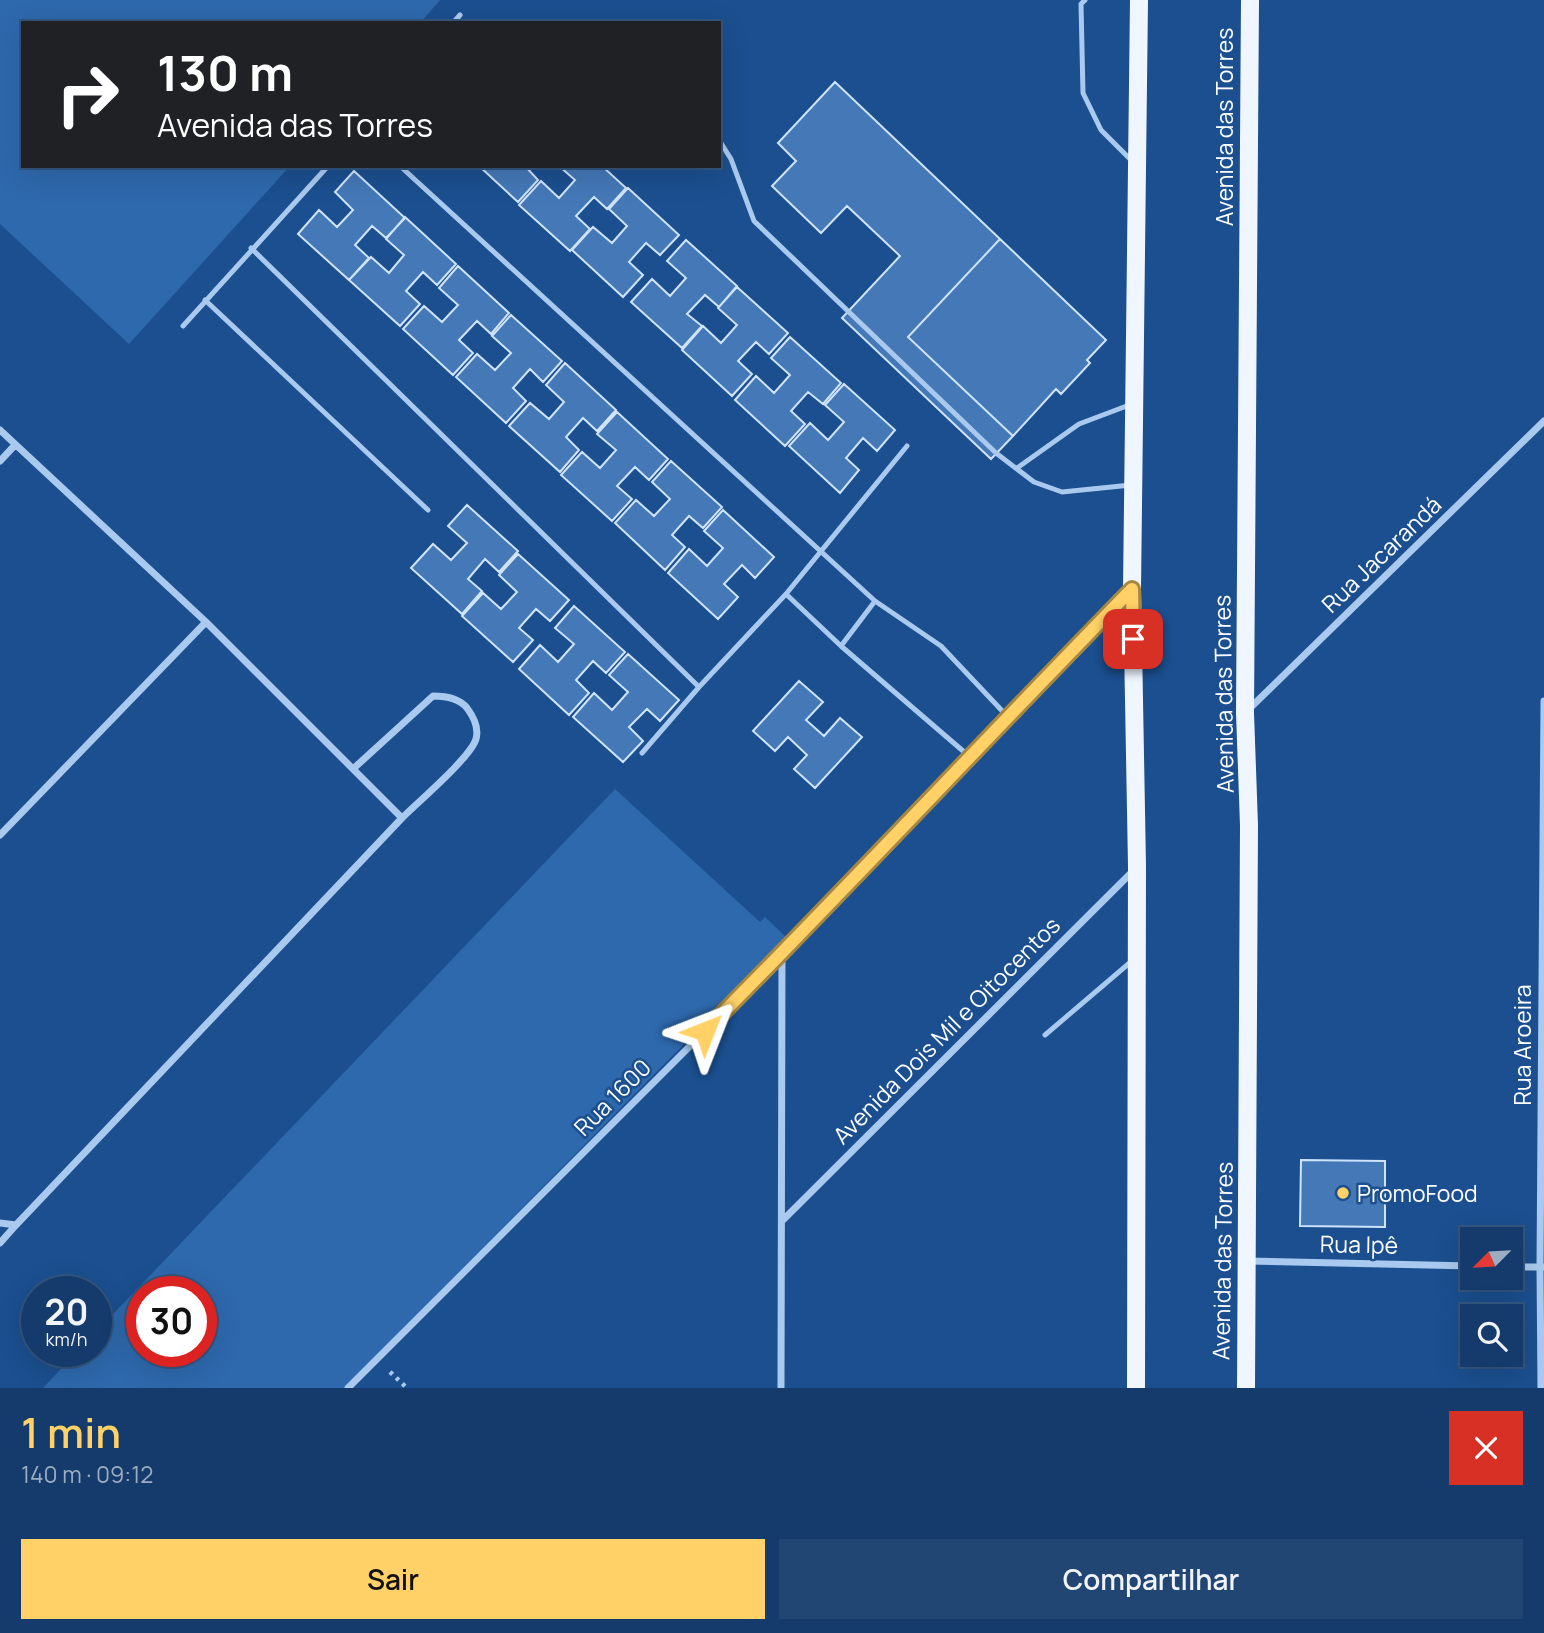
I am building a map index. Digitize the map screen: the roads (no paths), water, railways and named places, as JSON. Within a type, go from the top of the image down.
[{"type":"main road","points":[[1136,1388],[1137,866],[1132,589],[1139,0]]},
{"type":"main road","name":"Avenida das Torres","points":[[1246,1388],[1250,825],[1245,713],[1250,0]]},
{"type":"street","name":"Rua Jacarandá","points":[[1245,713],[1544,421]]},
{"type":"street","points":[[0,430],[206,622],[402,818]]},
{"type":"street","points":[[0,461],[15,445]]},
{"type":"street","name":"Rua 1600","points":[[348,1388],[782,954],[1007,716],[1132,589]]},
{"type":"street","points":[[0,835],[206,622]]},
{"type":"street","points":[[0,1243],[402,818],[467,754],[476,738],[474,718],[464,705],[446,695],[433,696],[353,769]]},
{"type":"street","name":"Rua Aroeira","points":[[1541,1388],[1544,702]]},
{"type":"street","name":"Avenida Dois Mil e Oitocentos","points":[[782,1221],[1137,866]]},
{"type":"street","points":[[781,1388],[782,954]]},
{"type":"street","points":[[0,1223],[16,1226]]},
{"type":"street","name":"Rua Ipê","points":[[1245,1261],[1460,1266]]},
{"type":"street","points":[[1523,1267],[1542,1267]]},
{"type":"lane","points":[[1085,0],[1081,4],[1083,93],[1101,130],[1137,166]]},
{"type":"lane","points":[[455,21],[460,15]]},
{"type":"lane","points":[[721,143],[730,159],[754,222],[996,453],[1034,482],[1062,492],[1133,485]]},
{"type":"lane","points":[[183,326],[326,168]]},
{"type":"lane","points":[[402,168],[875,601],[941,646],[1007,716]]},
{"type":"lane","points":[[251,248],[699,687]]},
{"type":"lane","points":[[205,300],[428,510]]},
{"type":"lane","points":[[1017,468],[1079,424],[1134,403]]},
{"type":"lane","points":[[642,753],[786,594],[907,446]]},
{"type":"lane","points":[[786,594],[841,646],[970,757]]},
{"type":"lane","points":[[841,646],[875,601]]},
{"type":"lane","points":[[1045,1035],[1137,956]]},
{"type":"place","name":"PromoFood","points":[[1343,1193]]}]
